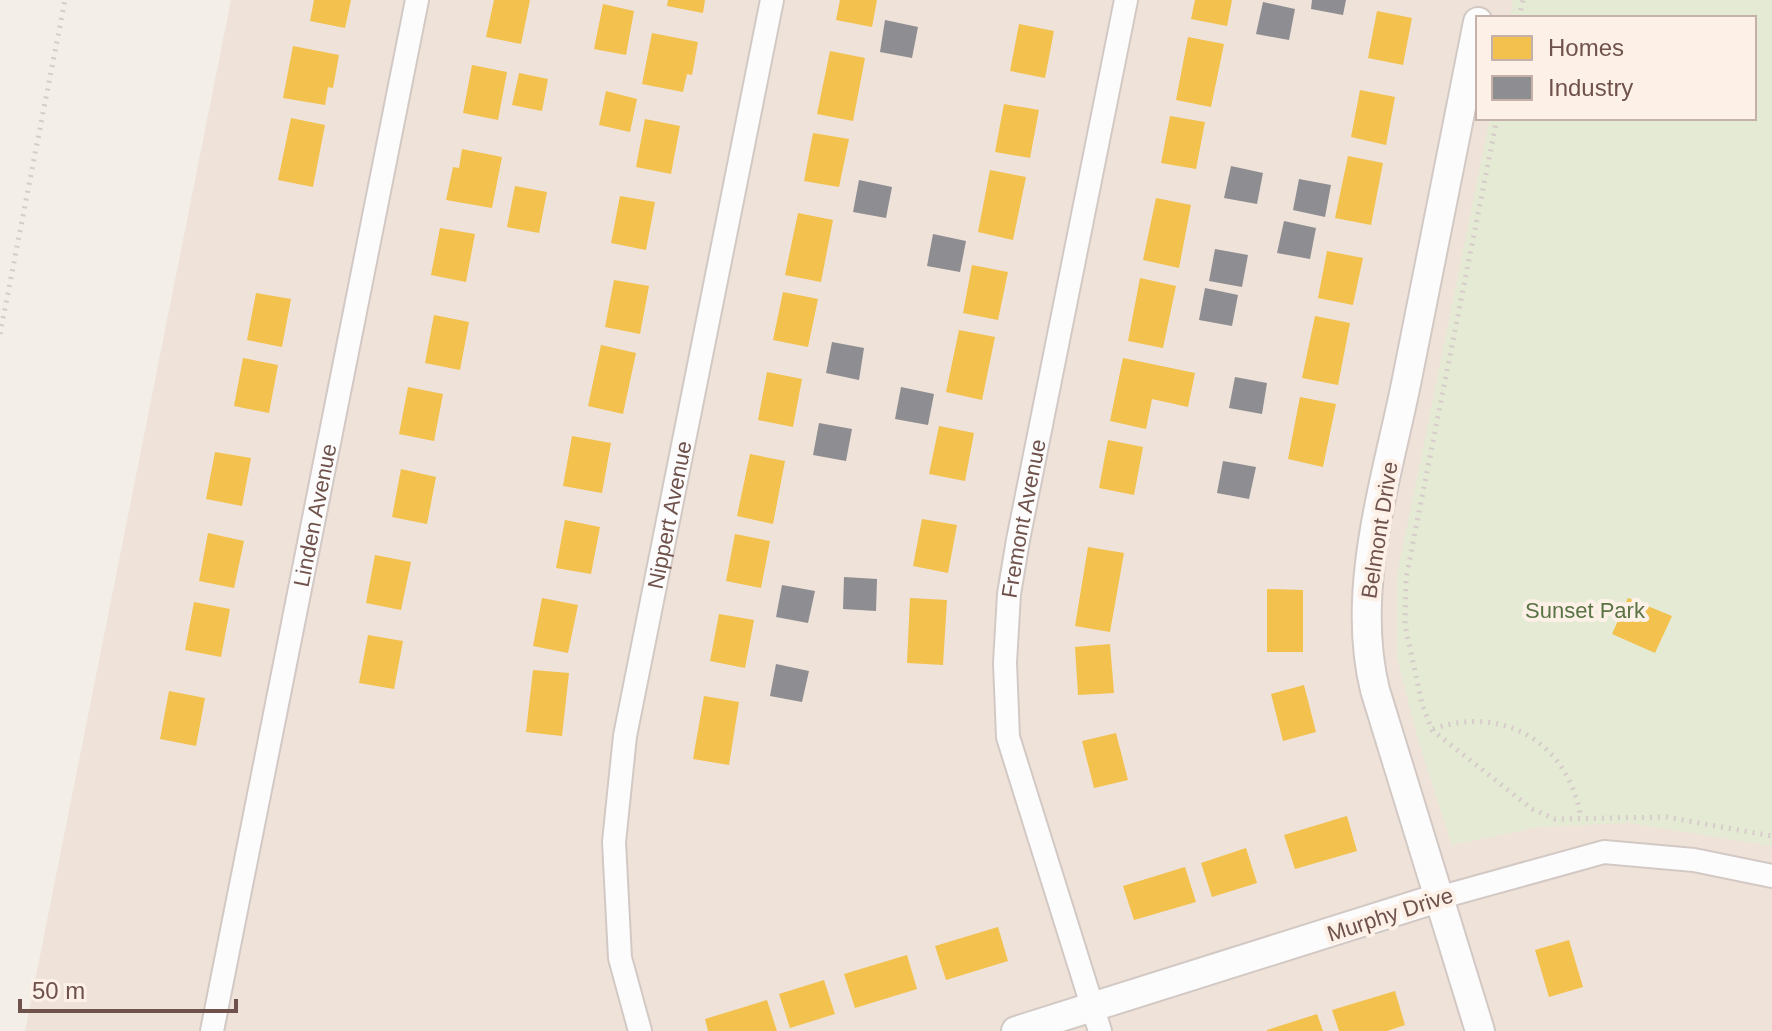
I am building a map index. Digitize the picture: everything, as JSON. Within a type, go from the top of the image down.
[{"type":"street","name":"Linden Avenue","points":[[212,1031],[417,0]]},
{"type":"street","name":"Nippert Avenue","points":[[640,1031],[619,943],[614,842],[625,736],[772,0]]},
{"type":"street","name":"Fremont Avenue","points":[[1097,1020],[1080,976],[1008,737],[1005,663],[1009,594],[1018,540],[1126,0]]},
{"type":"street","name":"Belmont Drive","points":[[1476,30],[1382,502],[1366,606],[1370,667],[1480,1031]]},
{"type":"street","name":"Murphy Drive","points":[[1016,1031],[1097,1020],[1438,898],[1604,852],[1694,860],[1772,876]]},
{"type":"path","points":[[0,334],[65,0]]},
{"type":"path","points":[[1497,120],[1406,578],[1405,625],[1422,704],[1432,730],[1544,817],[1666,817],[1772,836]]},
{"type":"path","points":[[1432,730],[1451,723],[1489,722],[1529,735],[1559,761],[1578,798],[1581,818]]},
{"type":"shaded area","points":[[231,0],[1772,0],[1772,1031],[25,1031]]},
{"type":"green space","name":"Sunset Park","points":[[1513,0],[1772,0],[1772,846],[1629,823],[1539,827],[1452,845],[1419,743],[1397,658],[1397,576],[1490,120],[1756,120],[1756,16],[1510,16]]},
{"type":"building: Homes","points":[[314,0],[351,0],[345,28],[310,21]]},
{"type":"building: Homes","points":[[494,0],[530,0],[521,44],[486,37]]},
{"type":"building: Homes","points":[[668,0],[705,0],[703,13],[667,6]]},
{"type":"building: Homes","points":[[840,0],[877,0],[872,27],[836,20]]},
{"type":"building: Homes","points":[[1195,0],[1232,0],[1227,26],[1191,19]]},
{"type":"building: Homes","points":[[603,4],[634,11],[626,55],[594,49]]},
{"type":"building: Homes","points":[[1377,11],[1412,18],[1403,65],[1368,58]]},
{"type":"building: Homes","points":[[1019,24],[1054,31],[1045,78],[1010,71]]},
{"type":"building: Homes","points":[[652,33],[698,42],[692,75],[687,74],[683,92],[642,84]]},
{"type":"building: Homes","points":[[1188,37],[1224,44],[1211,107],[1176,100]]},
{"type":"building: Homes","points":[[293,46],[339,55],[333,88],[328,87],[325,105],[283,98]]},
{"type":"building: Homes","points":[[830,51],[865,58],[853,121],[817,114]]},
{"type":"building: Homes","points":[[472,65],[507,72],[498,120],[463,113]]},
{"type":"building: Homes","points":[[519,73],[548,79],[542,111],[512,105]]},
{"type":"building: Homes","points":[[1360,90],[1395,97],[1386,145],[1351,137]]},
{"type":"building: Homes","points":[[606,91],[637,99],[630,132],[599,125]]},
{"type":"building: Homes","points":[[1004,104],[1039,110],[1030,158],[995,152]]},
{"type":"building: Homes","points":[[1170,116],[1205,122],[1196,169],[1161,163]]},
{"type":"building: Homes","points":[[291,118],[325,125],[313,187],[278,180]]},
{"type":"building: Homes","points":[[645,119],[680,126],[671,174],[636,167]]},
{"type":"building: Homes","points":[[813,133],[849,139],[839,187],[804,181]]},
{"type":"building: Homes","points":[[462,149],[502,157],[492,208],[446,200],[453,167],[459,168]]},
{"type":"building: Homes","points":[[1348,156],[1383,163],[1371,225],[1335,218]]},
{"type":"building: Homes","points":[[990,170],[1026,177],[1013,240],[978,232]]},
{"type":"building: Homes","points":[[515,186],[547,192],[539,233],[507,227]]},
{"type":"building: Homes","points":[[620,196],[655,202],[646,250],[611,243]]},
{"type":"building: Homes","points":[[1156,198],[1191,205],[1179,268],[1143,260]]},
{"type":"building: Homes","points":[[798,213],[833,220],[821,282],[785,275]]},
{"type":"building: Homes","points":[[440,228],[475,234],[466,282],[431,275]]},
{"type":"building: Homes","points":[[1327,251],[1363,258],[1353,305],[1318,298]]},
{"type":"building: Homes","points":[[972,265],[1008,272],[998,320],[963,313]]},
{"type":"building: Homes","points":[[1140,278],[1176,286],[1163,348],[1128,341]]},
{"type":"building: Homes","points":[[614,280],[649,286],[640,334],[605,327]]},
{"type":"building: Homes","points":[[783,292],[818,299],[808,347],[773,340]]},
{"type":"building: Homes","points":[[256,293],[291,299],[282,347],[247,340]]},
{"type":"building: Homes","points":[[434,315],[469,322],[460,370],[425,363]]},
{"type":"building: Homes","points":[[1315,316],[1350,323],[1338,385],[1302,378]]},
{"type":"building: Homes","points":[[959,330],[995,337],[982,400],[946,392]]},
{"type":"building: Homes","points":[[601,345],[636,353],[623,414],[588,406]]},
{"type":"building: Homes","points":[[243,358],[278,365],[269,413],[234,406]]},
{"type":"building: Homes","points":[[1123,358],[1195,373],[1188,407],[1152,399],[1146,429],[1110,421]]},
{"type":"building: Homes","points":[[767,372],[802,379],[793,427],[758,420]]},
{"type":"building: Homes","points":[[408,387],[443,394],[434,441],[399,434]]},
{"type":"building: Homes","points":[[1300,397],[1336,404],[1323,467],[1288,459]]},
{"type":"building: Homes","points":[[939,426],[974,433],[965,481],[929,474]]},
{"type":"building: Homes","points":[[572,436],[611,443],[602,493],[563,486]]},
{"type":"building: Homes","points":[[1108,440],[1143,447],[1134,495],[1099,488]]},
{"type":"building: Homes","points":[[215,452],[251,458],[242,506],[206,499]]},
{"type":"building: Homes","points":[[750,454],[785,461],[773,524],[737,516]]},
{"type":"building: Homes","points":[[401,469],[436,477],[427,524],[392,517]]},
{"type":"building: Homes","points":[[922,519],[957,525],[948,573],[913,566]]},
{"type":"building: Homes","points":[[565,520],[600,527],[591,574],[556,568]]},
{"type":"building: Homes","points":[[208,533],[244,541],[234,588],[199,581]]},
{"type":"building: Homes","points":[[735,534],[770,541],[761,588],[726,581]]},
{"type":"building: Homes","points":[[1088,547],[1124,553],[1110,632],[1075,626]]},
{"type":"building: Homes","points":[[375,555],[411,562],[401,610],[366,603]]},
{"type":"building: Homes","points":[[1267,589],[1303,590],[1303,652],[1267,652]]},
{"type":"building: Homes","points":[[542,598],[578,605],[568,653],[533,646]]},
{"type":"building: Homes","points":[[910,598],[947,600],[943,665],[907,663]]},
{"type":"building: Homes","points":[[1628,598],[1672,616],[1655,653],[1612,634]]},
{"type":"building: Homes","points":[[194,602],[230,609],[221,657],[185,650]]},
{"type":"building: Homes","points":[[719,614],[754,620],[745,668],[710,661]]},
{"type":"building: Homes","points":[[368,635],[403,641],[394,689],[359,683]]},
{"type":"building: Homes","points":[[1110,644],[1114,693],[1078,695],[1075,647]]},
{"type":"building: Homes","points":[[533,670],[569,673],[562,736],[526,732]]},
{"type":"building: Homes","points":[[1304,685],[1316,732],[1283,741],[1271,694]]},
{"type":"building: Homes","points":[[169,691],[205,698],[196,746],[160,739]]},
{"type":"building: Homes","points":[[704,696],[739,702],[729,765],[693,759]]},
{"type":"building: Homes","points":[[1116,733],[1128,780],[1094,788],[1082,741]]},
{"type":"building: Homes","points":[[1347,816],[1357,851],[1295,869],[1284,835]]},
{"type":"building: Homes","points":[[1246,848],[1257,883],[1212,897],[1201,863]]},
{"type":"building: Homes","points":[[1185,867],[1196,902],[1134,920],[1123,886]]},
{"type":"building: Homes","points":[[998,927],[1008,961],[946,980],[935,946]]},
{"type":"building: Homes","points":[[1569,940],[1583,987],[1549,997],[1535,950]]},
{"type":"building: Homes","points":[[907,955],[917,989],[855,1008],[844,974]]},
{"type":"building: Homes","points":[[824,980],[835,1014],[790,1028],[779,994]]},
{"type":"building: Homes","points":[[1395,991],[1405,1025],[1387,1031],[1339,1031],[1332,1010]]},
{"type":"building: Homes","points":[[767,1000],[777,1031],[708,1031],[705,1019]]},
{"type":"building: Homes","points":[[1317,1014],[1323,1031],[1267,1031],[1267,1030]]},
{"type":"building: Industry","points":[[1312,0],[1346,0],[1343,15],[1311,9]]},
{"type":"building: Industry","points":[[1263,2],[1295,9],[1289,40],[1256,34]]},
{"type":"building: Industry","points":[[885,20],[918,27],[912,58],[880,52]]},
{"type":"building: Industry","points":[[1231,166],[1263,173],[1257,204],[1224,198]]},
{"type":"building: Industry","points":[[1299,179],[1331,185],[1325,217],[1293,210]]},
{"type":"building: Industry","points":[[859,180],[892,187],[886,218],[853,212]]},
{"type":"building: Industry","points":[[1284,221],[1316,228],[1310,259],[1277,253]]},
{"type":"building: Industry","points":[[933,234],[966,241],[960,272],[927,266]]},
{"type":"building: Industry","points":[[1215,249],[1248,255],[1242,287],[1209,281]]},
{"type":"building: Industry","points":[[1205,288],[1238,295],[1232,326],[1199,320]]},
{"type":"building: Industry","points":[[832,342],[864,348],[859,380],[826,373]]},
{"type":"building: Industry","points":[[1235,377],[1267,383],[1262,414],[1229,408]]},
{"type":"building: Industry","points":[[901,387],[934,394],[928,425],[895,419]]},
{"type":"building: Industry","points":[[819,423],[852,429],[846,461],[813,455]]},
{"type":"building: Industry","points":[[1223,461],[1256,467],[1249,499],[1217,493]]},
{"type":"building: Industry","points":[[844,577],[877,579],[876,611],[843,609]]},
{"type":"building: Industry","points":[[782,585],[815,591],[808,623],[776,617]]},
{"type":"building: Industry","points":[[776,664],[809,671],[802,702],[770,696]]}]
